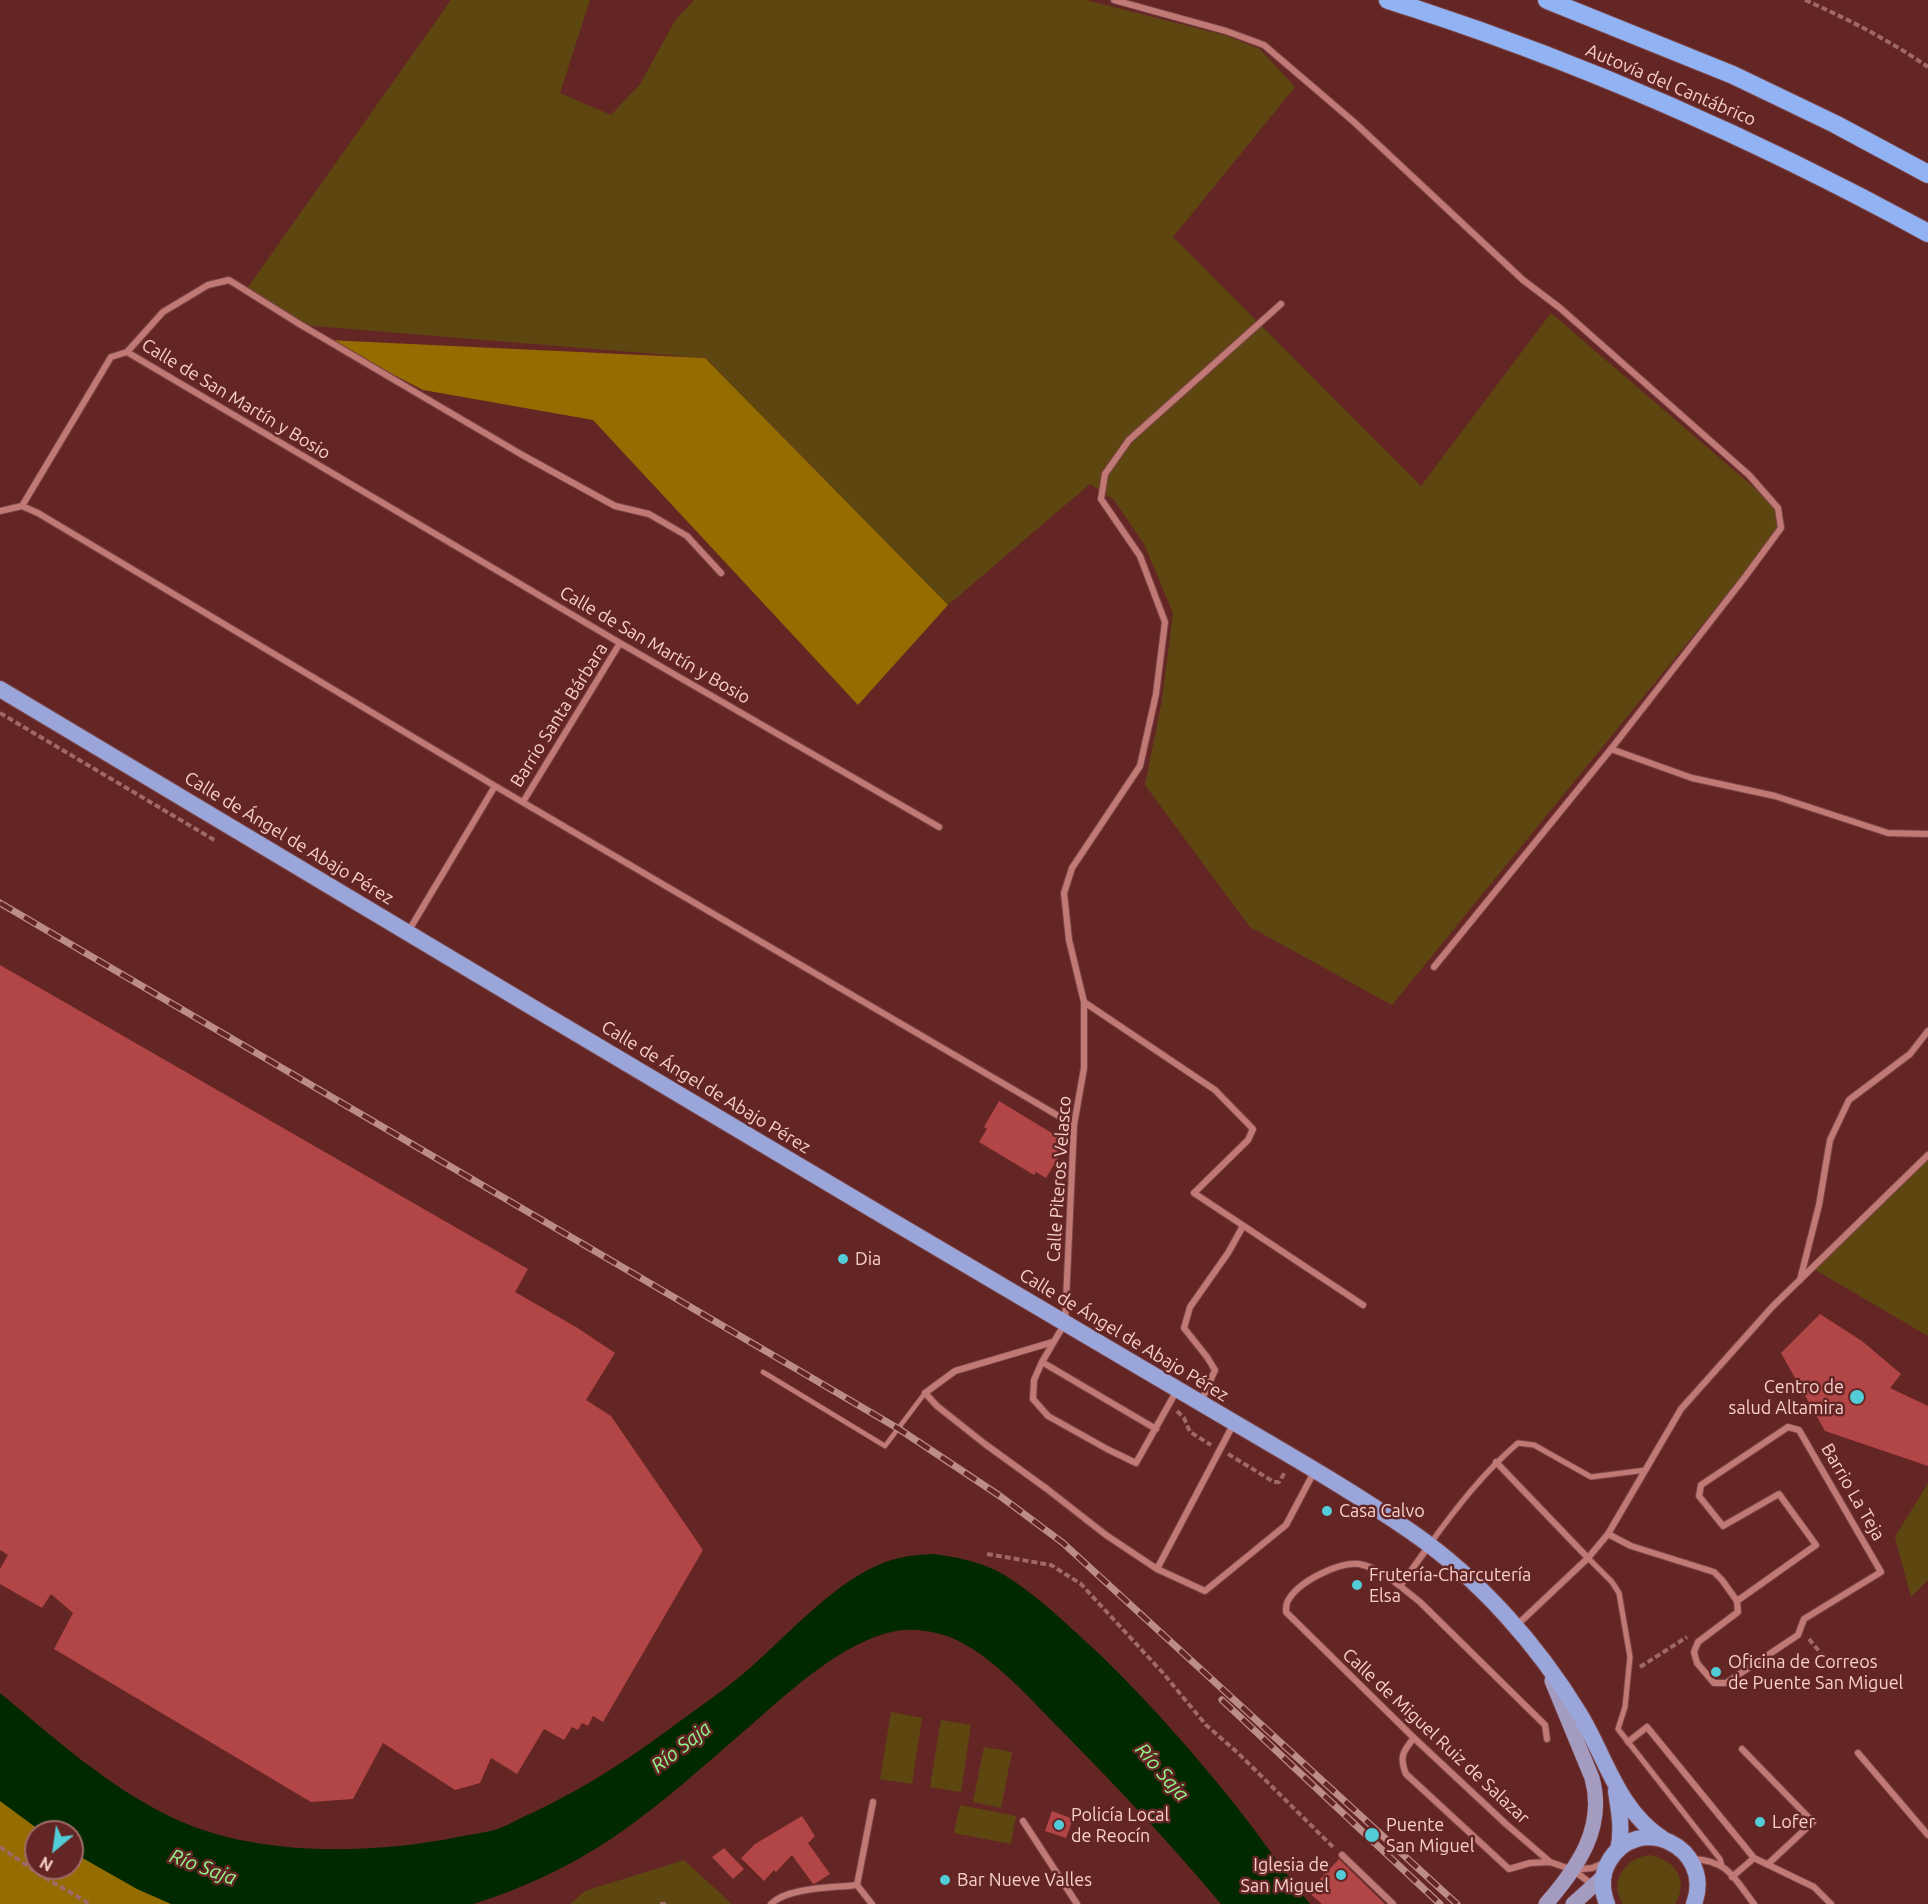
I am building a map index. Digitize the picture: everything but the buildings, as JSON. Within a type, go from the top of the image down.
[{"type":"highway","name":"Autovía del Cantábrico","points":[[1388,0],[1501,38],[1641,93],[1808,170],[1928,233]]},
{"type":"highway","name":"Autovía del Cantábrico","points":[[1547,0],[1733,75],[1835,124],[1928,174]]},
{"type":"highway","name":"Calle de Ángel de Abajo Pérez","points":[[0,689],[1234,1422],[1392,1519],[1430,1545],[1466,1576],[1515,1626],[1540,1657],[1578,1712],[1611,1776]]},
{"type":"highway","points":[[1611,1776],[1636,1817],[1663,1839],[1678,1846],[1690,1858],[1697,1876],[1698,1901]]},
{"type":"highway","points":[[1606,1878],[1620,1840],[1620,1820],[1611,1776]]},
{"type":"highway","points":[[1606,1878],[1624,1845],[1647,1837],[1663,1839]]},
{"type":"main road","points":[[1540,1657],[1580,1746],[1596,1791],[1593,1832],[1586,1848],[1573,1870],[1546,1904]]},
{"type":"main road","points":[[1573,1904],[1606,1878]]},
{"type":"street","points":[[1114,0],[1226,31],[1264,45],[1354,122],[1524,280],[1560,308],[1749,476],[1778,508],[1781,528],[1745,577],[1611,749],[1434,967]]},
{"type":"street","name":"Calle de San Martín y Bosio","points":[[721,573],[687,536],[650,514],[615,506],[524,456],[229,280],[208,285],[163,312],[127,352],[939,827]]},
{"type":"street","name":"Calle Piteros Velasco","points":[[1065,1323],[1074,1125],[1084,1068],[1084,1002],[1069,940],[1064,893],[1072,868],[1140,766],[1156,694],[1165,622],[1140,556],[1101,499],[1105,474],[1129,440],[1281,304]]},
{"type":"street","points":[[22,506],[111,357],[127,352]]},
{"type":"street","points":[[0,511],[22,506],[48,519],[495,786],[1074,1125]]},
{"type":"street","name":"Barrio Santa Bárbara","points":[[523,802],[621,643]]},
{"type":"street","points":[[1611,749],[1692,778],[1775,796],[1888,833],[1928,834]]},
{"type":"street","points":[[407,932],[495,786]]},
{"type":"street","points":[[1084,1002],[1215,1090],[1252,1129],[1248,1140],[1194,1193],[1363,1305]]},
{"type":"street","points":[[1799,1280],[1819,1205],[1830,1140],[1849,1100],[1910,1054],[1928,1031]]},
{"type":"street","points":[[1515,1626],[1588,1558],[1608,1534],[1681,1409],[1773,1306],[1928,1155]]},
{"type":"street","points":[[1200,1402],[1215,1370],[1208,1357],[1184,1328],[1190,1306],[1228,1253],[1243,1226]]},
{"type":"street","points":[[1065,1323],[1034,1380],[1033,1399],[1048,1416],[1136,1463],[1178,1389]]},
{"type":"street","points":[[1053,1342],[955,1371],[925,1394],[985,1444],[1106,1535],[1157,1569],[1205,1591],[1286,1525],[1315,1471]]},
{"type":"street","points":[[1042,1362],[1156,1429]]},
{"type":"street","points":[[1157,1569],[1234,1422]]},
{"type":"street","name":"Barrio La Teja","points":[[1788,1427],[1799,1430],[1881,1572],[1804,1619],[1798,1635],[1726,1683],[1714,1683],[1697,1663],[1694,1652],[1698,1642],[1738,1612],[1737,1601],[1816,1545],[1779,1494],[1723,1526],[1700,1496],[1701,1485],[1788,1427]]},
{"type":"street","points":[[1547,1739],[1545,1725],[1420,1602],[1400,1586],[1447,1521],[1496,1462],[1518,1443],[1534,1445],[1591,1477],[1646,1470]]},
{"type":"street","points":[[1496,1462],[1612,1582],[1619,1593],[1630,1657],[1625,1707],[1618,1729],[1720,1859],[1722,1866]]},
{"type":"street","points":[[1608,1534],[1631,1546],[1714,1572],[1737,1601]]},
{"type":"street","name":"Calle de Miguel Ruiz de Salazar","points":[[1400,1586],[1384,1573],[1355,1563],[1303,1582],[1287,1600],[1286,1612],[1414,1738],[1550,1862],[1573,1870]]},
{"type":"street","points":[[1628,1742],[1647,1727],[1754,1858],[1814,1887],[1831,1904]]},
{"type":"street","points":[[1414,1738],[1404,1750],[1402,1763],[1406,1774],[1509,1869],[1530,1863],[1550,1862]]},
{"type":"street","points":[[1742,1749],[1813,1822],[1768,1864]]},
{"type":"street","points":[[1858,1753],[1928,1835]]},
{"type":"street","points":[[856,1885],[873,1802]]},
{"type":"street","points":[[1023,1821],[1077,1904]]},
{"type":"street","points":[[1342,1856],[1394,1904]]},
{"type":"street","points":[[1690,1858],[1710,1861],[1722,1866],[1754,1904]]},
{"type":"street","points":[[1732,1877],[1754,1858]]},
{"type":"street","points":[[1573,1870],[1592,1868],[1606,1878]]},
{"type":"street","points":[[1573,1870],[1606,1878]]},
{"type":"street","points":[[771,1904],[777,1898],[804,1890],[856,1885]]},
{"type":"street","points":[[856,1885],[872,1904]]},
{"type":"lane","points":[[763,1372],[885,1446],[925,1394]]},
{"type":"path","points":[[1805,0],[1844,17],[1894,44],[1928,67]]},
{"type":"path","points":[[987,1554],[1051,1565],[1081,1584],[1163,1673],[1206,1725],[1238,1753],[1342,1856]]},
{"type":"path","points":[[1801,1629],[1833,1668]]},
{"type":"path","points":[[1652,1660],[1666,1650]]},
{"type":"path","points":[[0,1847],[42,1876],[90,1904]]},
{"type":"path","points":[[660,1904],[668,1904]]},
{"type":"shaded area","points":[[451,0],[590,0],[560,93],[611,115],[640,84],[676,19],[694,0],[1086,0],[1224,35],[1260,49],[1295,87],[1173,237],[1421,486],[1551,313],[1778,508],[1781,528],[1392,1005],[1250,927],[1145,785],[1162,700],[1173,613],[1144,544],[1114,500],[1090,484],[948,605],[705,358],[301,325],[246,290]]},
{"type":"shaded area","points":[[327,340],[705,358],[948,605],[858,705],[593,420],[423,390]]},
{"type":"shaded area","points":[[1928,1155],[1928,1336],[1812,1268]]},
{"type":"shaded area","points":[[1928,1483],[1928,1580],[1911,1597],[1895,1537]]},
{"type":"shaded area","points":[[891,1712],[922,1718],[912,1784],[880,1779]]},
{"type":"shaded area","points":[[941,1720],[971,1725],[961,1792],[930,1787]]},
{"type":"shaded area","points":[[984,1747],[1012,1752],[1001,1808],[973,1802]]},
{"type":"shaded area","points":[[0,1800],[28,1820],[24,1820],[24,1880],[84,1880],[84,1858],[180,1904],[0,1904]]},
{"type":"shaded area","points":[[960,1805],[1016,1816],[1011,1844],[954,1833]]},
{"type":"shaded area","points":[[1649,1855],[1666,1861],[1677,1872],[1681,1887],[1675,1904],[1623,1904],[1617,1887],[1621,1872],[1633,1861]]},
{"type":"shaded area","points":[[684,1860],[732,1904],[570,1904],[585,1891]]},
{"type":"water","name":"Río Saja","points":[[933,1554],[986,1566],[1014,1581],[1053,1612],[1101,1656],[1160,1716],[1233,1802],[1310,1904],[1221,1904],[1122,1793],[1008,1676],[963,1643],[928,1631],[896,1631],[856,1645],[837,1656],[800,1683],[684,1783],[614,1837],[546,1876],[473,1904],[171,1904],[137,1889],[84,1859],[84,1820],[26,1820],[0,1801],[0,1693],[60,1743],[123,1790],[169,1816],[201,1829],[236,1839],[311,1849],[349,1849],[423,1843],[490,1831],[508,1825],[574,1792],[611,1769],[736,1680],[841,1587],[876,1566],[890,1560]]},
{"type":"railway","points":[[0,903],[899,1429],[1000,1496],[1063,1543],[1457,1904]]},
{"type":"railway","points":[[1222,1700],[1440,1904]]},
{"type":"place","name":"Dia","points":[[843,1259]]},
{"type":"place","name":"Centro de salud Altamira","points":[[1857,1397]]},
{"type":"place","name":"Casa Calvo","points":[[1327,1511]]},
{"type":"place","name":"Frutería-Charcutería Elsa","points":[[1357,1585]]},
{"type":"place","name":"Oficina de Correos de Puente San Miguel","points":[[1716,1672]]},
{"type":"place","name":"Lofer","points":[[1760,1822]]},
{"type":"place","name":"Policía Local de Reocín","points":[[1059,1825]]},
{"type":"place","name":"Puente San Miguel","points":[[1372,1835]]},
{"type":"place","name":"Iglesia de San Miguel","points":[[1341,1875]]},
{"type":"place","name":"Bar Nueve Valles","points":[[945,1880]]}]
